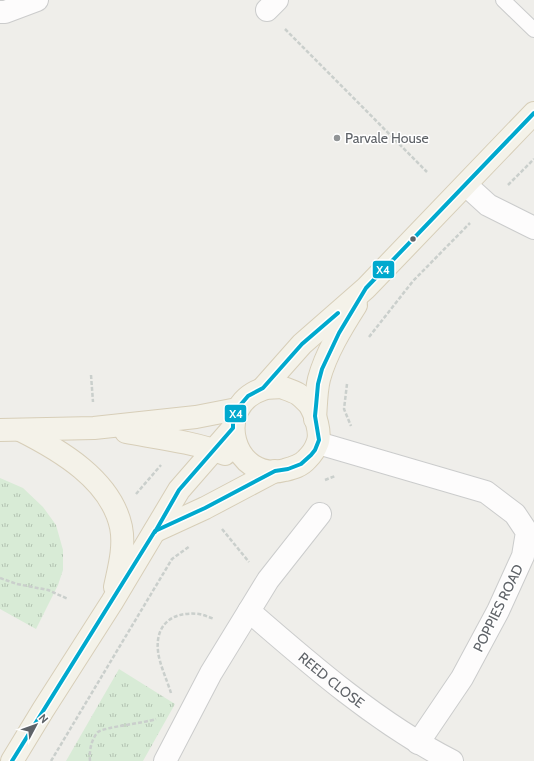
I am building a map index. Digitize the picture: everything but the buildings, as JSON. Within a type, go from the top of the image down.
[{"type":"main road","points":[[12,761],[112,602],[179,490],[214,450],[235,419],[248,396],[263,388],[302,344],[366,288],[534,113]]},
{"type":"main road","points":[[316,419],[318,380],[325,362],[346,321],[366,288]]},
{"type":"main road","points":[[94,428],[180,441],[214,450],[264,470],[283,471],[299,466],[306,461],[318,443],[319,429],[316,419],[309,404],[297,393],[281,387],[263,388]]},
{"type":"main road","points":[[9,430],[94,428],[196,417],[235,419]]},
{"type":"main road","points":[[235,419],[233,435],[237,448],[244,459],[254,466]]},
{"type":"main road","points":[[9,430],[41,440],[74,462],[101,486],[114,506],[121,528],[121,556],[112,602]]},
{"type":"main road","points":[[155,531],[205,508],[275,471]]},
{"type":"street","points":[[0,12],[5,12],[37,0]]},
{"type":"street","points":[[466,185],[488,205],[534,228]]},
{"type":"street","name":"POPPIES ROAD","points":[[318,443],[486,492],[515,514],[526,532],[523,556],[498,611],[421,751]]},
{"type":"street","points":[[165,761],[211,673],[268,580],[320,514]]},
{"type":"street","name":"REED CLOSE","points":[[249,611],[288,646],[421,751]]},
{"type":"street","points":[[421,751],[452,761]]},
{"type":"lane","points":[[503,0],[534,30]]},
{"type":"path","points":[[272,5],[303,48],[427,172]]},
{"type":"path","points":[[508,185],[534,159]]},
{"type":"path","points":[[364,343],[413,281],[472,221]]},
{"type":"path","points":[[91,375],[93,401]]},
{"type":"path","points":[[347,379],[344,409],[354,432]]},
{"type":"path","points":[[136,495],[164,461]]},
{"type":"path","points":[[219,524],[222,530],[257,573],[268,580]]},
{"type":"path","points":[[51,761],[172,559]]},
{"type":"path","points":[[0,578],[17,584],[48,590],[68,600]]},
{"type":"path","points":[[173,700],[158,652],[158,639],[162,627],[170,619],[185,614],[200,614],[237,630]]},
{"type":"path","points":[[90,761],[89,754],[92,741],[98,731],[106,728],[125,726],[159,718]]},
{"type":"green space","points":[[0,478],[23,488],[43,507],[56,525],[63,550],[63,570],[58,585],[36,629],[0,609]]},
{"type":"green space","points":[[119,669],[175,704],[143,761],[66,761]]},
{"type":"transit line","name":"X4","points":[[12,761],[155,531],[205,508],[275,471],[288,469],[301,464],[311,455],[319,440],[315,416],[318,384],[322,369],[339,333],[366,288],[534,113]]},
{"type":"transit line","name":"X4","points":[[155,532],[179,490],[233,428],[233,422],[237,409],[248,396],[263,388],[302,344],[338,313]]},
{"type":"place","name":"Parvale House","points":[[337,138]]}]
